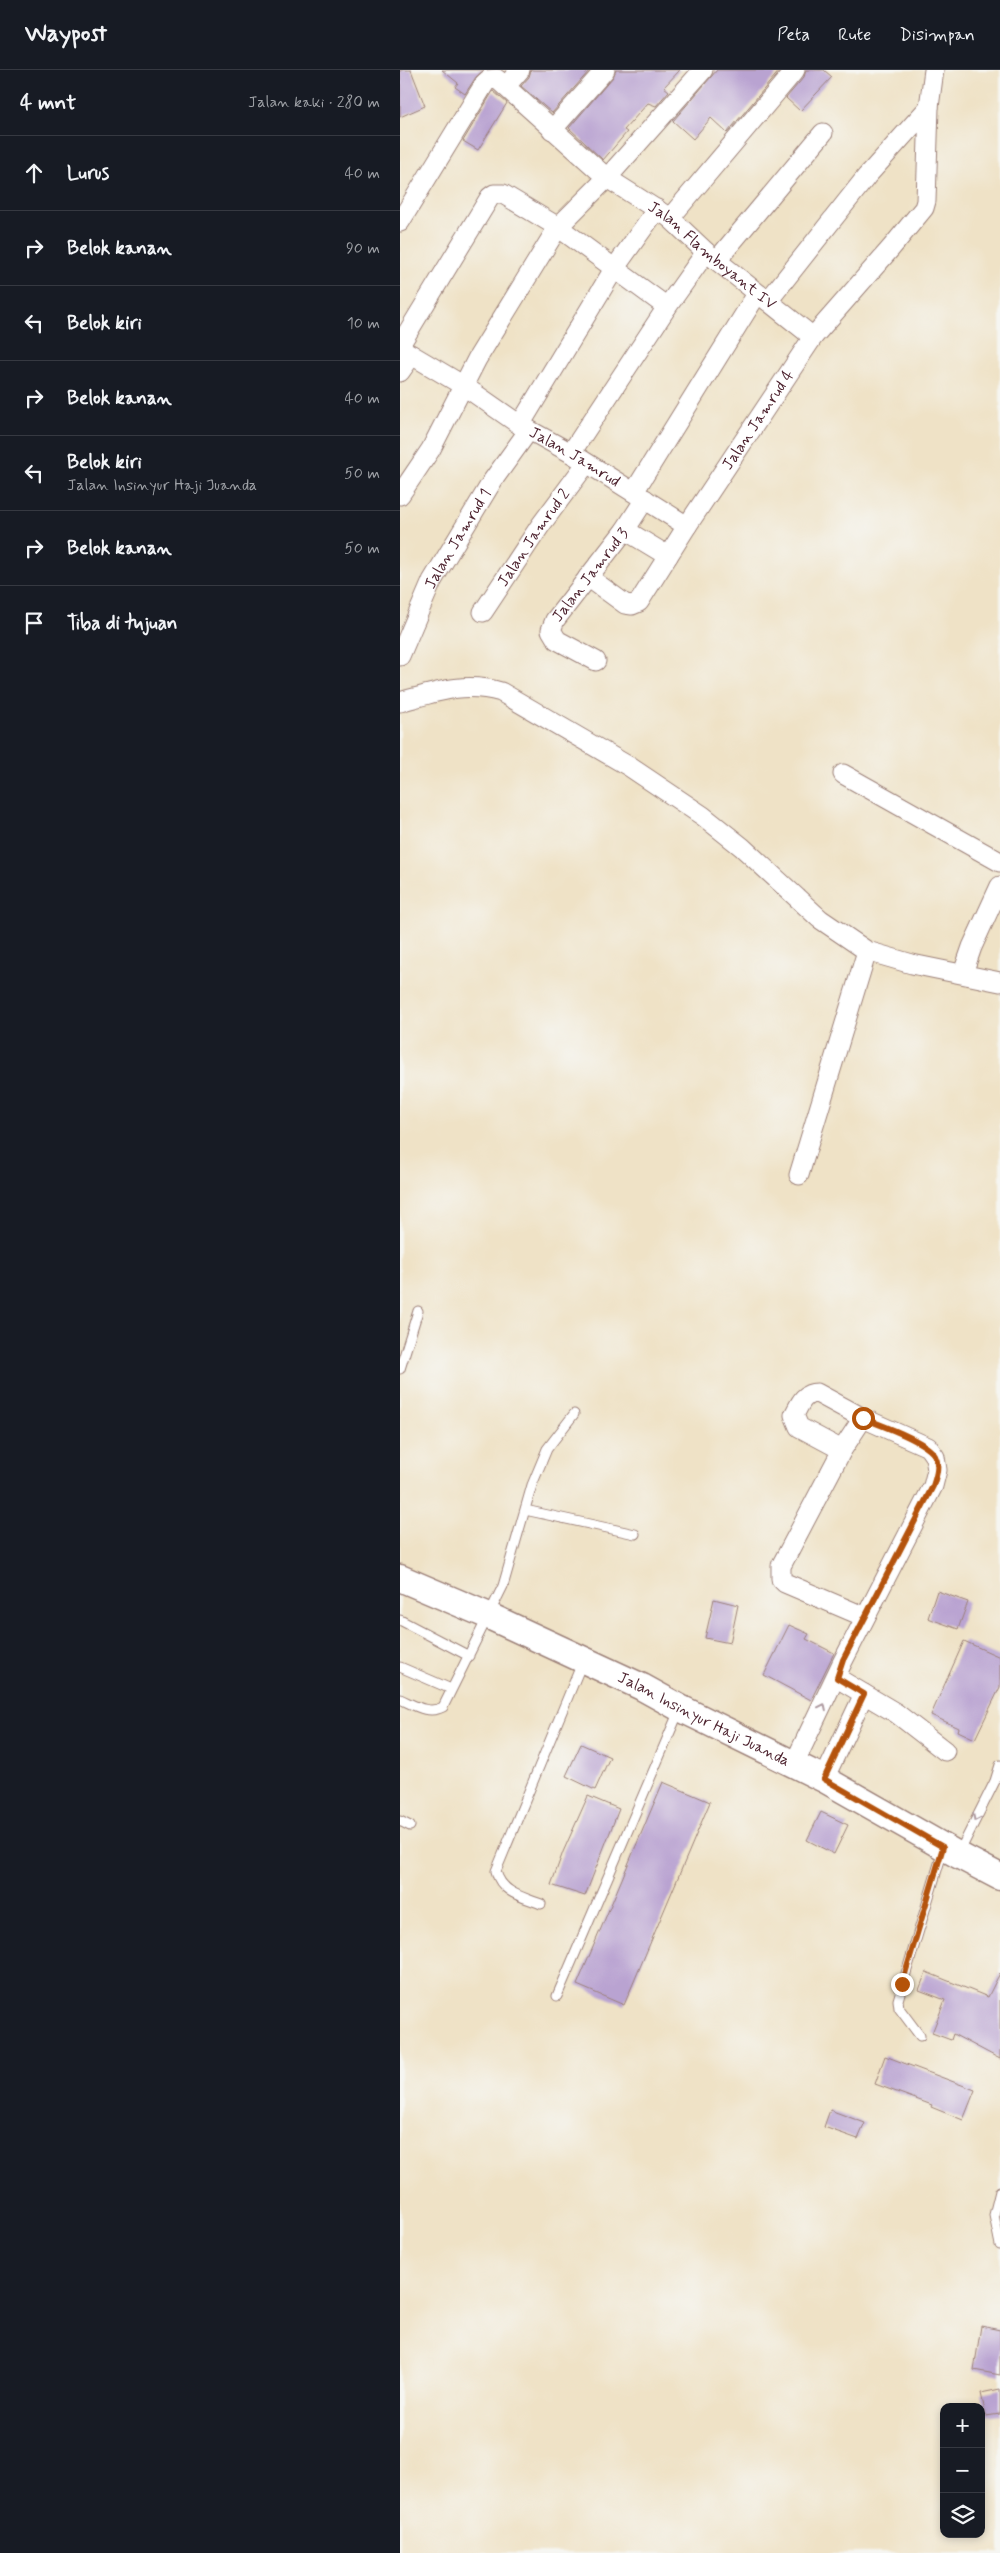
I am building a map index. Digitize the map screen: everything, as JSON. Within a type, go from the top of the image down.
[{"type":"main road","name":"Jalan Insinyur Haji Juanda","points":[[400,1578],[489,1616],[642,1687],[680,1708],[824,1779],[1000,1877]]},
{"type":"street","points":[[400,222],[485,84],[492,78],[506,86],[520,70]]},
{"type":"street","points":[[552,130],[605,70]]},
{"type":"street","points":[[400,495],[431,449],[477,359],[558,227],[607,178],[703,70]]},
{"type":"street","name":"Jalan Jamrud 1","points":[[400,656],[432,582],[525,428],[614,269],[795,70]]},
{"type":"street","points":[[929,107],[934,70]]},
{"type":"street","name":"Jalan Flamboyant IV","points":[[506,86],[552,130],[607,178],[664,214],[711,256],[812,337]]},
{"type":"street","name":"Jalan Jamrud 4","points":[[588,578],[625,604],[632,605],[640,602],[687,526],[812,337],[924,208],[926,201],[929,107]]},
{"type":"street","name":"Jalan Jamrud 3","points":[[596,661],[557,640],[551,630],[554,620],[625,530],[640,496],[762,297],[929,107]]},
{"type":"street","name":"Jalan Jamrud 2","points":[[483,612],[540,526],[667,307],[824,133]]},
{"type":"street","points":[[400,372],[404,349],[490,196],[503,194],[558,227],[667,307]]},
{"type":"street","name":"Jalan Jamrud","points":[[404,349],[464,386],[525,428],[579,458],[687,526]]},
{"type":"street","points":[[625,530],[668,556]]},
{"type":"street","points":[[400,702],[456,687],[482,686],[501,692],[630,767],[703,816],[742,847],[820,919],[867,951],[912,964],[1000,982]]},
{"type":"street","points":[[843,774],[1000,862]]},
{"type":"street","points":[[963,973],[972,947],[1000,886]]},
{"type":"street","points":[[799,1175],[867,951]]},
{"type":"street","points":[[794,1764],[933,1486],[937,1470],[936,1457],[928,1447],[863,1418],[817,1393],[805,1396],[794,1415],[799,1427],[842,1450]]},
{"type":"street","points":[[863,1418],[842,1450],[781,1566],[780,1573],[781,1579],[786,1583],[866,1617]]},
{"type":"street","points":[[837,1678],[913,1725],[946,1751]]},
{"type":"street","points":[[824,1779],[864,1694]]},
{"type":"lane","points":[[400,1369],[418,1311]]},
{"type":"lane","points":[[400,1699],[434,1711],[443,1707],[504,1586],[532,1485],[547,1449],[574,1414]]},
{"type":"lane","points":[[525,1510],[635,1534]]},
{"type":"lane","points":[[400,1620],[469,1656]]},
{"type":"lane","points":[[541,1904],[508,1890],[499,1882],[496,1871],[583,1660]]},
{"type":"lane","points":[[400,1667],[451,1689]]},
{"type":"lane","points":[[557,1996],[680,1708]]},
{"type":"lane","points":[[920,2036],[899,2008],[898,2000],[951,1851],[997,1782],[1000,1765]]},
{"type":"lane","points":[[400,1821],[410,1826]]},
{"type":"lane","points":[[1000,2191],[994,2215],[1000,2245]]},
{"type":"building","points":[[400,70],[411,70],[425,106],[400,117]]},
{"type":"building","points":[[442,70],[484,70],[476,77],[465,94],[455,87],[458,83]]},
{"type":"building","points":[[531,70],[590,70],[552,113],[521,86],[529,77]]},
{"type":"building","points":[[616,70],[680,70],[664,87],[669,91],[656,106],[648,103],[624,130],[627,132],[603,160],[569,128],[613,77]]},
{"type":"building","points":[[717,70],[780,70],[727,133],[711,118],[693,139],[673,121]]},
{"type":"building","points":[[806,70],[824,70],[832,77],[800,111],[786,98],[804,77]]},
{"type":"building","points":[[493,91],[507,103],[478,150],[463,141]]},
{"type":"building","points":[[937,1591],[968,1602],[958,1629],[928,1618]]},
{"type":"building","points":[[714,1599],[738,1605],[730,1643],[705,1638]]},
{"type":"building","points":[[789,1625],[809,1634],[806,1639],[834,1653],[811,1700],[764,1675]]},
{"type":"building","points":[[964,1641],[1000,1657],[1000,1687],[975,1739],[958,1731],[959,1728],[931,1715]]},
{"type":"building","points":[[581,1744],[610,1757],[595,1790],[566,1776]]},
{"type":"building","points":[[663,1782],[710,1802],[624,2005],[577,1985]]},
{"type":"building","points":[[588,1796],[619,1809],[585,1896],[551,1885],[563,1852]]},
{"type":"building","points":[[821,1812],[848,1825],[834,1854],[807,1840]]},
{"type":"building","points":[[926,1972],[988,1997],[1000,1973],[1000,2059],[953,2034],[951,2040],[932,2033],[945,2000],[919,1990]]},
{"type":"building","points":[[885,2056],[975,2090],[963,2120],[931,2107],[932,2105],[875,2084]]},
{"type":"building","points":[[830,2110],[865,2123],[858,2139],[824,2127]]},
{"type":"building","points":[[981,2326],[1000,2330],[1000,2375],[974,2370]]},
{"type":"building","points":[[1000,2389],[1000,2414],[986,2416],[985,2403],[983,2403],[981,2393]]},
{"type":"route","points":[[863,1418],[928,1447],[936,1457],[937,1470],[933,1486],[843,1660],[837,1678],[864,1694],[824,1779],[943,1847],[902,1984]]}]
